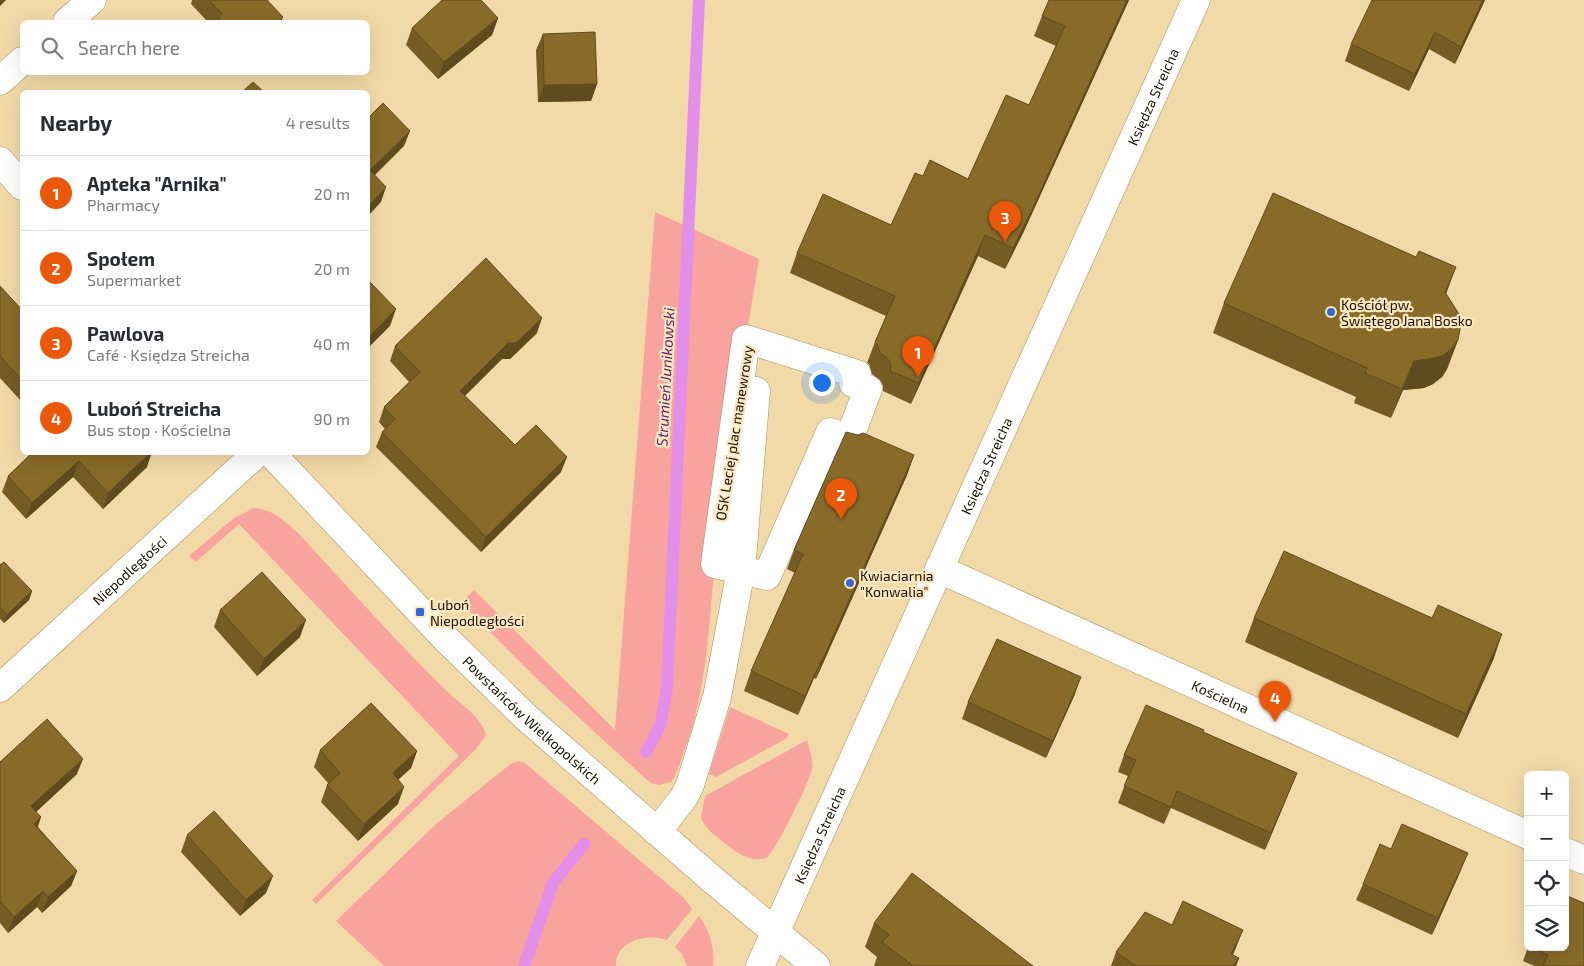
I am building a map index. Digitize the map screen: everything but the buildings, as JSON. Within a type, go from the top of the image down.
[{"type":"street","points":[[69,20],[92,0]]},
{"type":"street","name":"Księdza Streicha","points":[[760,966],[1196,0]]},
{"type":"street","points":[[0,81],[20,63]]},
{"type":"street","points":[[0,161],[20,184]]},
{"type":"street","name":"OSK Leciej plac manewrowy","points":[[760,344],[857,374],[853,383],[868,389],[849,439],[830,432],[767,576],[741,570],[760,344]]},
{"type":"street","name":"Niepodległości","points":[[0,688],[255,455]]},
{"type":"street","name":"Powstańców Wielkopolskich","points":[[273,455],[466,660],[532,724],[816,966]]},
{"type":"street","name":"Kościelna","points":[[939,569],[1524,833]]},
{"type":"street","points":[[657,832],[684,797],[690,785],[717,697],[741,570]]},
{"type":"street","points":[[1569,854],[1584,860]]},
{"type":"shaded area","points":[[655,212],[759,259],[725,487],[707,648],[697,708],[674,778],[671,782],[659,785],[651,783],[646,779],[539,681],[461,603],[474,590],[615,730]]},
{"type":"shaded area","points":[[254,508],[273,514],[299,534],[412,656],[481,723],[486,735],[475,750],[316,904],[312,900],[459,756],[239,524],[196,562],[189,556],[234,518]]},
{"type":"shaded area","points":[[730,707],[789,734],[787,738],[716,777],[709,774]]},
{"type":"shaded area","points":[[807,740],[812,759],[812,770],[783,832],[766,858],[755,859],[740,854],[709,830],[701,818],[705,796]]},
{"type":"shaded area","points":[[518,761],[525,763],[684,898],[692,909],[667,940],[651,937],[642,938],[627,945],[617,957],[616,966],[384,966],[336,921],[436,824],[512,763]]},
{"type":"shaded area","points":[[699,916],[711,940],[713,966],[687,966],[682,954],[675,947]]},
{"type":"waterway","name":"Strumień Junikowski","points":[[646,752],[661,724],[667,687],[699,0]]},
{"type":"waterway","name":"Strumień Junikowski","points":[[524,966],[553,883],[584,844]]},
{"type":"place","name":"Pawlova","points":[[1005,242]]},
{"type":"place","name":"Kościół pw. Świętego Jana Bosko","points":[[1331,312]]},
{"type":"place","name":"Apteka \"Arnika\"","points":[[918,377]]},
{"type":"place","name":"Społem","points":[[841,519]]},
{"type":"place","name":"Kwiaciarnia \"Konwalia\"","points":[[850,583]]},
{"type":"place","name":"Luboń Niepodległości","points":[[420,612]]},
{"type":"place","name":"Luboń Streicha","points":[[1275,722]]}]
